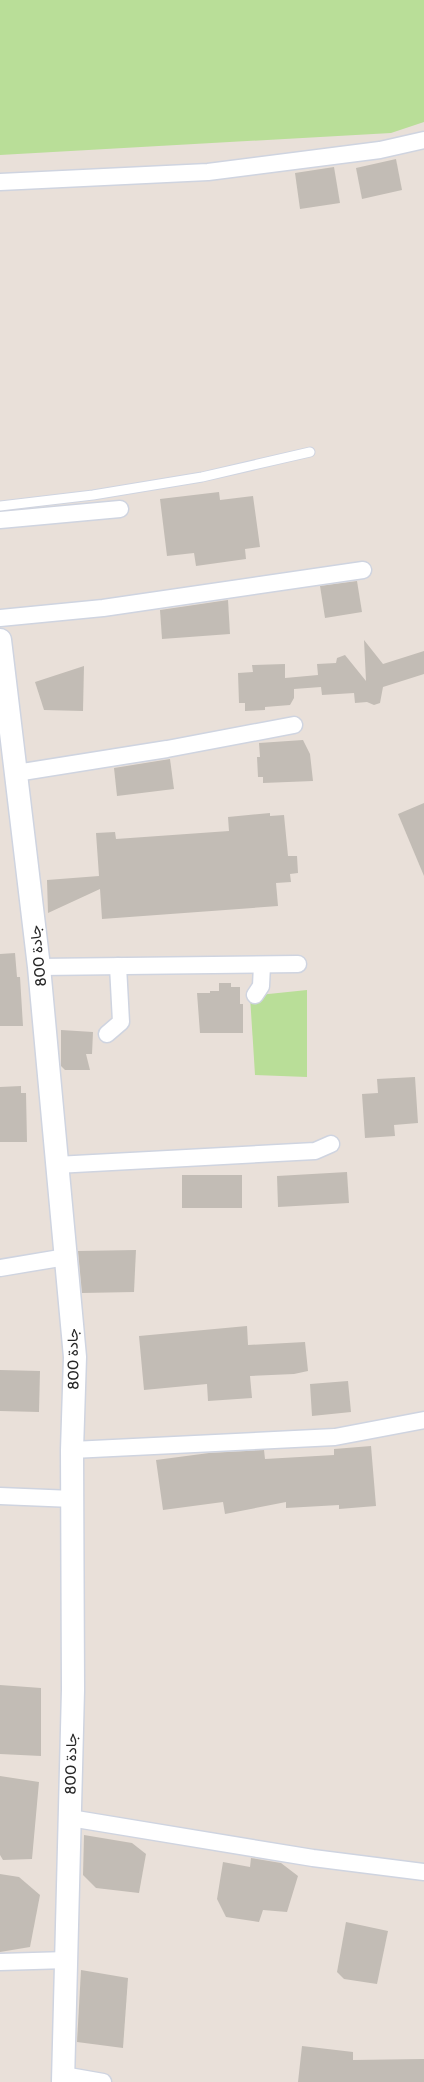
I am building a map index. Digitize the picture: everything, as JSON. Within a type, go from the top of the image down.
[{"type":"main road","name":"جادة 800","points":[[0,640],[39,967],[75,1357],[72,1450],[73,1690],[63,2078]]},
{"type":"street","points":[[0,182],[208,172],[380,150],[424,140]]},
{"type":"street","points":[[0,520],[120,509]]},
{"type":"street","points":[[0,618],[103,608],[363,570]]},
{"type":"street","points":[[16,773],[167,749],[294,726]]},
{"type":"street","points":[[39,967],[298,964]]},
{"type":"street","points":[[255,995],[261,986],[262,965]]},
{"type":"street","points":[[107,1034],[121,1022],[118,966]]},
{"type":"street","points":[[56,1165],[315,1151],[332,1144]]},
{"type":"street","points":[[0,1268],[66,1258]]},
{"type":"street","points":[[72,1450],[335,1437],[424,1420]]},
{"type":"street","points":[[0,1496],[73,1499]]},
{"type":"street","points":[[70,1818],[314,1858],[424,1872]]},
{"type":"street","points":[[0,1962],[67,1960]]},
{"type":"street","points":[[63,2078],[103,2082]]},
{"type":"lane","points":[[0,506],[93,495],[202,477],[310,452]]},
{"type":"green space","points":[[0,0],[424,0],[424,122],[391,133],[0,155]]},
{"type":"green space","points":[[307,990],[307,1077],[255,1075],[250,996]]},
{"type":"building","points":[[396,159],[402,190],[362,199],[356,168]]},
{"type":"building","points":[[334,167],[340,203],[300,209],[295,173]]},
{"type":"building","points":[[219,492],[220,500],[253,496],[260,547],[245,549],[246,559],[196,566],[194,553],[167,556],[160,499]]},
{"type":"building","points":[[357,581],[362,612],[325,618],[320,586]]},
{"type":"building","points":[[228,600],[230,634],[162,639],[160,610]]},
{"type":"building","points":[[364,640],[383,664],[424,651],[424,674],[383,687],[380,703],[374,705],[367,702],[355,703],[354,693],[322,695],[321,687],[294,689],[294,698],[290,705],[265,707],[265,710],[245,711],[245,703],[239,703],[238,673],[253,672],[252,665],[285,664],[285,678],[318,675],[317,664],[336,663],[337,658],[345,655],[366,681]]},
{"type":"building","points":[[84,666],[83,711],[44,710],[35,682]]},
{"type":"building","points":[[303,740],[310,754],[313,781],[263,783],[263,777],[258,777],[257,757],[260,757],[259,743]]},
{"type":"building","points":[[170,759],[174,789],[117,796],[114,768]]},
{"type":"building","points":[[424,803],[424,876],[398,814]]},
{"type":"building","points":[[270,813],[270,816],[284,815],[288,856],[297,856],[298,873],[290,874],[291,882],[276,883],[278,906],[102,919],[100,889],[48,913],[47,880],[99,876],[96,833],[115,832],[116,839],[229,831],[228,817]]},
{"type":"building","points":[[15,953],[17,977],[20,977],[23,1026],[0,1026],[0,954]]},
{"type":"building","points":[[219,983],[231,983],[231,987],[240,987],[240,1004],[243,1004],[243,1033],[200,1033],[197,993],[219,991]]},
{"type":"building","points":[[61,1030],[93,1032],[92,1054],[86,1054],[90,1070],[65,1070],[61,1066]]},
{"type":"building","points":[[415,1077],[418,1123],[394,1125],[395,1136],[365,1138],[362,1094],[378,1093],[377,1079]]},
{"type":"building","points":[[21,1086],[21,1093],[26,1093],[27,1142],[0,1142],[0,1087]]},
{"type":"building","points":[[347,1172],[349,1203],[278,1207],[277,1176]]},
{"type":"building","points":[[182,1175],[242,1175],[242,1208],[182,1208]]},
{"type":"building","points":[[136,1250],[134,1292],[82,1293],[78,1251]]},
{"type":"building","points":[[247,1326],[248,1345],[305,1342],[308,1371],[294,1374],[250,1376],[252,1398],[208,1401],[207,1384],[144,1390],[139,1336]]},
{"type":"building","points":[[0,1370],[40,1371],[39,1412],[0,1411]]},
{"type":"building","points":[[348,1381],[351,1412],[312,1416],[310,1384]]},
{"type":"building","points":[[371,1446],[376,1506],[339,1509],[339,1505],[286,1508],[286,1502],[225,1514],[223,1502],[163,1510],[156,1460],[209,1453],[264,1450],[265,1459],[334,1455],[334,1449]]},
{"type":"building","points":[[0,1685],[41,1688],[41,1756],[0,1754]]},
{"type":"building","points":[[0,1776],[39,1782],[32,1859],[3,1860],[0,1855]]},
{"type":"building","points":[[84,1835],[132,1843],[146,1854],[139,1893],[96,1888],[83,1875]]},
{"type":"building","points":[[251,1858],[281,1863],[298,1876],[287,1912],[263,1910],[259,1922],[226,1917],[217,1899],[223,1862],[250,1867]]},
{"type":"building","points":[[0,1874],[19,1877],[40,1895],[30,1947],[0,1952]]},
{"type":"building","points":[[346,1922],[388,1931],[377,1984],[344,1979],[337,1972]]},
{"type":"building","points":[[81,1970],[128,1978],[123,2048],[77,2042]]},
{"type":"building","points":[[302,2046],[353,2052],[353,2060],[424,2059],[424,2082],[298,2082]]}]
